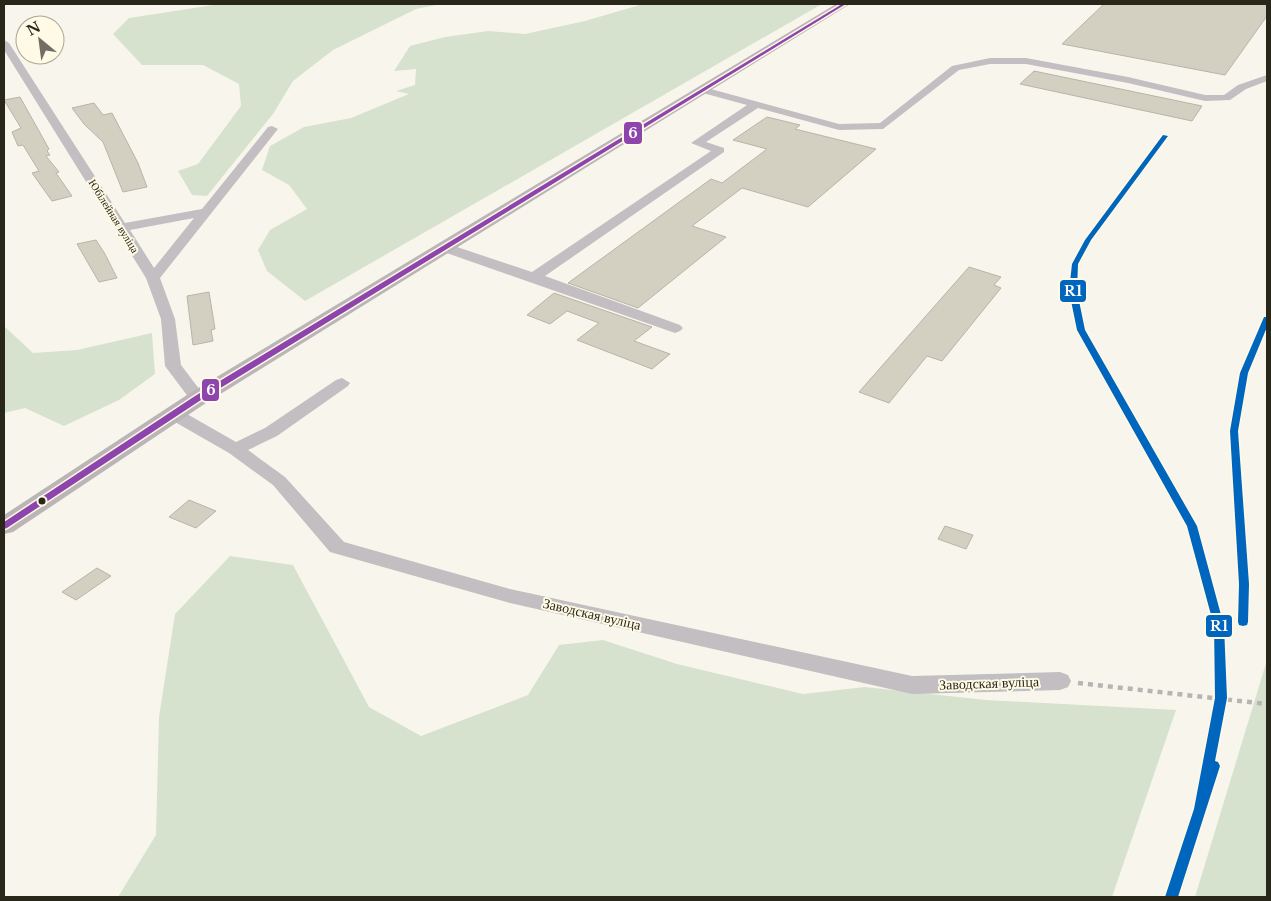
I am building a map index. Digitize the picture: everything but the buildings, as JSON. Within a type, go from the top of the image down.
[{"type":"main road","points":[[4,526],[198,398],[844,4]]},
{"type":"street","name":"Юбілейная вуліца","points":[[4,43],[153,278],[168,319],[173,366],[198,398]]},
{"type":"street","points":[[703,90],[839,127],[883,126],[956,68],[990,61],[1026,61],[1128,80],[1205,98],[1226,98],[1242,87],[1267,78]]},
{"type":"street","points":[[533,278],[720,150],[697,143],[756,105]]},
{"type":"street","points":[[153,278],[272,129]]},
{"type":"street","points":[[122,228],[204,212]]},
{"type":"street","points":[[443,247],[675,328]]},
{"type":"street","points":[[235,449],[271,432],[342,383]]},
{"type":"street","name":"Заводская вуліца","points":[[174,414],[235,449],[279,481],[337,546],[510,596],[912,685],[1060,681]]},
{"type":"path","points":[[1060,681],[1267,704]]},
{"type":"green space","points":[[220,4],[441,4],[416,9],[333,50],[293,81],[273,114],[207,196],[192,195],[178,171],[198,164],[241,106],[239,84],[203,65],[142,65],[113,34],[129,18]]},
{"type":"green space","points":[[643,4],[822,4],[305,301],[267,271],[258,250],[270,230],[307,209],[289,185],[262,170],[270,146],[304,127],[351,118],[409,94],[396,91],[415,85],[416,69],[394,71],[410,46],[445,37],[488,31],[525,34],[585,21]]},
{"type":"green space","points":[[4,326],[33,353],[77,350],[152,333],[155,374],[119,400],[64,426],[25,408],[4,413]]},
{"type":"green space","points":[[230,556],[293,565],[369,707],[421,736],[528,695],[559,645],[603,640],[677,664],[803,694],[865,687],[986,700],[1176,710],[1112,897],[118,897],[156,835],[159,717],[175,614]]},
{"type":"green space","points":[[1267,660],[1267,897],[1195,897]]},
{"type":"transit line","name":"6","points":[[4,526],[198,398],[844,4]]},
{"type":"transit line","name":"R1","points":[[1165,136],[1088,240],[1075,264],[1073,291],[1081,330],[1192,526],[1219,626],[1221,698],[1200,808]]},
{"type":"transit line","name":"R1","points":[[1243,622],[1244,584],[1234,431],[1244,373],[1267,319]]},
{"type":"transit line","name":"R1","points":[[1172,897],[1214,766]]}]
